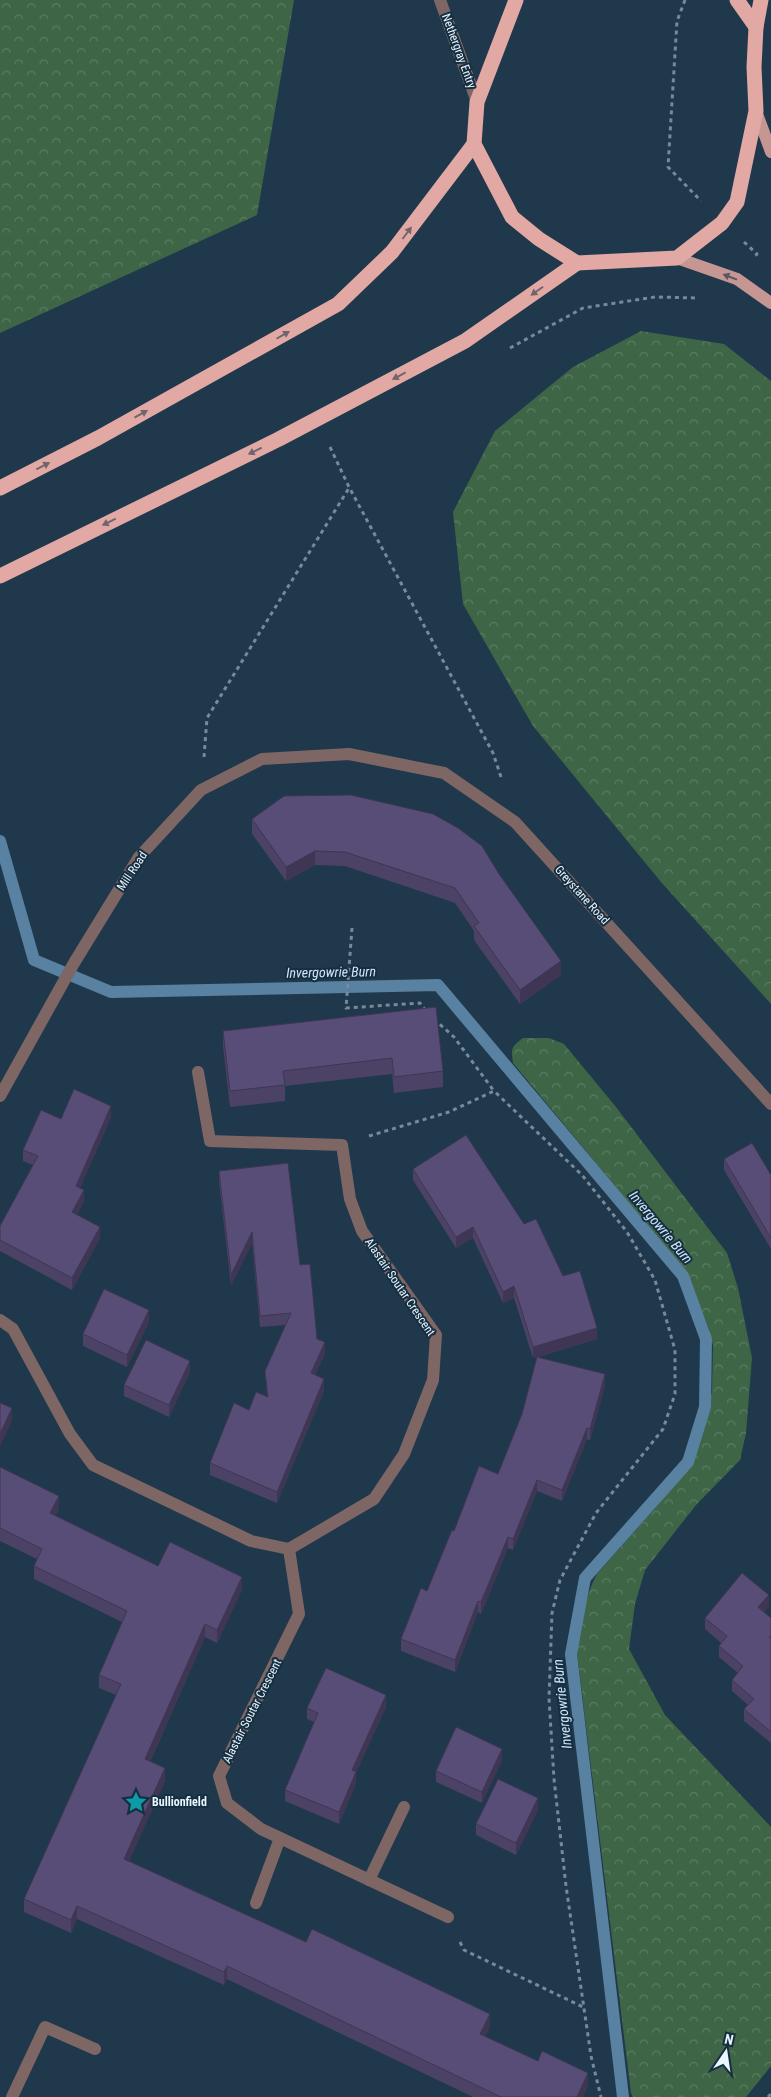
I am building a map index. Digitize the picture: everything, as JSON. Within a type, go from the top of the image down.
[{"type":"highway","points":[[516,0],[477,102],[474,144],[512,217],[540,239],[577,263]]},
{"type":"highway","points":[[737,0],[756,27]]},
{"type":"highway","points":[[0,576],[279,438],[465,341],[577,263],[677,258],[722,223],[737,202],[756,110],[754,67],[756,27],[761,0]]},
{"type":"highway","points":[[0,488],[98,438],[338,304],[392,252],[474,144]]},
{"type":"main road","points":[[756,110],[771,152]]},
{"type":"main road","points":[[677,258],[736,279],[771,303]]},
{"type":"street","name":"Nethergray Entry","points":[[440,0],[477,102]]},
{"type":"street","name":"Mill Road","points":[[0,1096],[74,962],[140,856],[201,790],[262,759],[349,754]]},
{"type":"street","name":"Greystane Road","points":[[349,754],[444,773],[516,822],[771,1104]]},
{"type":"street","points":[[198,1072],[210,1141],[342,1145]]},
{"type":"street","name":"Alastair Soutar Crescent","points":[[342,1145],[350,1198],[362,1231],[436,1335],[433,1380],[404,1454],[374,1499],[289,1548],[299,1614],[219,1776],[227,1804],[261,1828],[448,1917]]},
{"type":"street","points":[[0,1320],[12,1329],[70,1434],[93,1465],[252,1541],[289,1548]]},
{"type":"street","points":[[369,1880],[404,1807]]},
{"type":"street","points":[[256,1903],[280,1838]]},
{"type":"street","points":[[12,2097],[45,2026],[95,2049]]},
{"type":"path","points":[[503,352],[583,308],[655,297],[719,298],[757,254],[722,223],[668,167],[677,21],[686,0]]},
{"type":"path","points":[[338,442],[330,447],[349,488],[493,753],[516,822]]},
{"type":"path","points":[[201,790],[207,718],[349,488]]},
{"type":"path","points":[[352,928],[346,1008],[420,1003],[454,1038],[494,1092],[582,1175],[627,1232],[655,1280],[676,1350],[675,1394],[664,1429],[596,1513],[560,1580],[552,1613],[549,1698],[554,1779],[566,1886],[591,2056],[600,2097]]},
{"type":"path","points":[[342,1145],[449,1112],[494,1092]]},
{"type":"path","points":[[448,1917],[464,1950],[584,2008]]},
{"type":"path","points":[[768,2097],[771,2094]]},
{"type":"green space","points":[[0,0],[294,0],[257,215],[0,333]]},
{"type":"green space","points":[[641,331],[724,344],[771,381],[771,1004],[661,882],[533,726],[463,604],[453,512],[495,431],[573,367]]},
{"type":"green space","points":[[523,1038],[549,1038],[564,1044],[616,1107],[727,1253],[738,1288],[752,1358],[746,1433],[740,1460],[696,1505],[645,1570],[635,1604],[629,1649],[665,1715],[771,1827],[771,2066],[746,2097],[633,2097],[631,2093],[577,1653],[586,1602],[597,1574],[657,1506],[690,1463],[695,1453],[712,1392],[713,1346],[709,1329],[687,1273],[513,1063],[513,1048]]},
{"type":"building","points":[[351,795],[433,814],[458,828],[482,846],[499,874],[561,961],[520,990],[474,926],[479,923],[455,888],[345,852],[315,851],[286,867],[252,819],[284,796]]},
{"type":"building","points":[[436,1007],[443,1071],[394,1077],[392,1058],[283,1071],[285,1085],[230,1091],[223,1031]]},
{"type":"building","points":[[74,1089],[111,1106],[76,1186],[84,1190],[72,1212],[100,1227],[72,1278],[0,1240],[0,1226],[38,1156],[23,1150],[41,1110],[61,1119]]},
{"type":"building","points":[[466,1135],[524,1224],[536,1219],[563,1276],[580,1271],[597,1328],[533,1347],[514,1286],[503,1292],[473,1227],[456,1237],[413,1169]]},
{"type":"building","points":[[752,1143],[771,1175],[771,1238],[724,1159]]},
{"type":"building","points":[[288,1163],[300,1265],[310,1264],[317,1339],[325,1342],[311,1373],[324,1379],[277,1492],[210,1463],[234,1403],[249,1410],[256,1392],[268,1397],[265,1371],[291,1313],[260,1316],[252,1232],[231,1275],[219,1171]]},
{"type":"building","points":[[104,1289],[149,1310],[127,1355],[83,1334]]},
{"type":"building","points":[[146,1340],[190,1361],[169,1405],[124,1385]]},
{"type":"building","points":[[537,1357],[605,1374],[590,1429],[587,1428],[562,1490],[537,1480],[513,1539],[508,1537],[481,1602],[478,1601],[455,1660],[401,1639],[421,1588],[427,1591],[452,1530],[454,1531],[479,1466],[498,1474],[522,1414]]},
{"type":"building","points":[[0,1403],[12,1408],[0,1434]]},
{"type":"building","points":[[0,1467],[59,1496],[50,1513],[158,1566],[170,1542],[242,1577],[217,1630],[205,1624],[145,1759],[165,1768],[124,1859],[306,1942],[312,1929],[490,2014],[480,2034],[538,2061],[542,2051],[588,2073],[577,2097],[501,2097],[227,1966],[224,1972],[77,1906],[71,1920],[24,1899],[121,1684],[99,1675],[127,1611],[34,1566],[42,1549],[0,1528]]},
{"type":"building","points":[[742,1573],[769,1595],[758,1607],[771,1618],[771,1635],[769,1637],[771,1639],[771,1732],[744,1709],[754,1699],[732,1680],[743,1666],[719,1646],[727,1636],[705,1618]]},
{"type":"building","points":[[326,1668],[386,1695],[352,1770],[356,1772],[339,1812],[285,1790],[318,1713],[307,1708]]},
{"type":"building","points":[[456,1727],[502,1749],[482,1792],[436,1771]]},
{"type":"building","points":[[498,1779],[538,1798],[516,1843],[476,1824]]},
{"type":"waterway","name":"Invergowrie Burn","points":[[0,841],[34,960],[111,992],[438,985],[683,1276],[706,1339],[705,1407],[688,1462],[585,1578],[571,1654],[623,2097]]},
{"type":"place","name":"Bullionfield","points":[[136,1802]]}]
